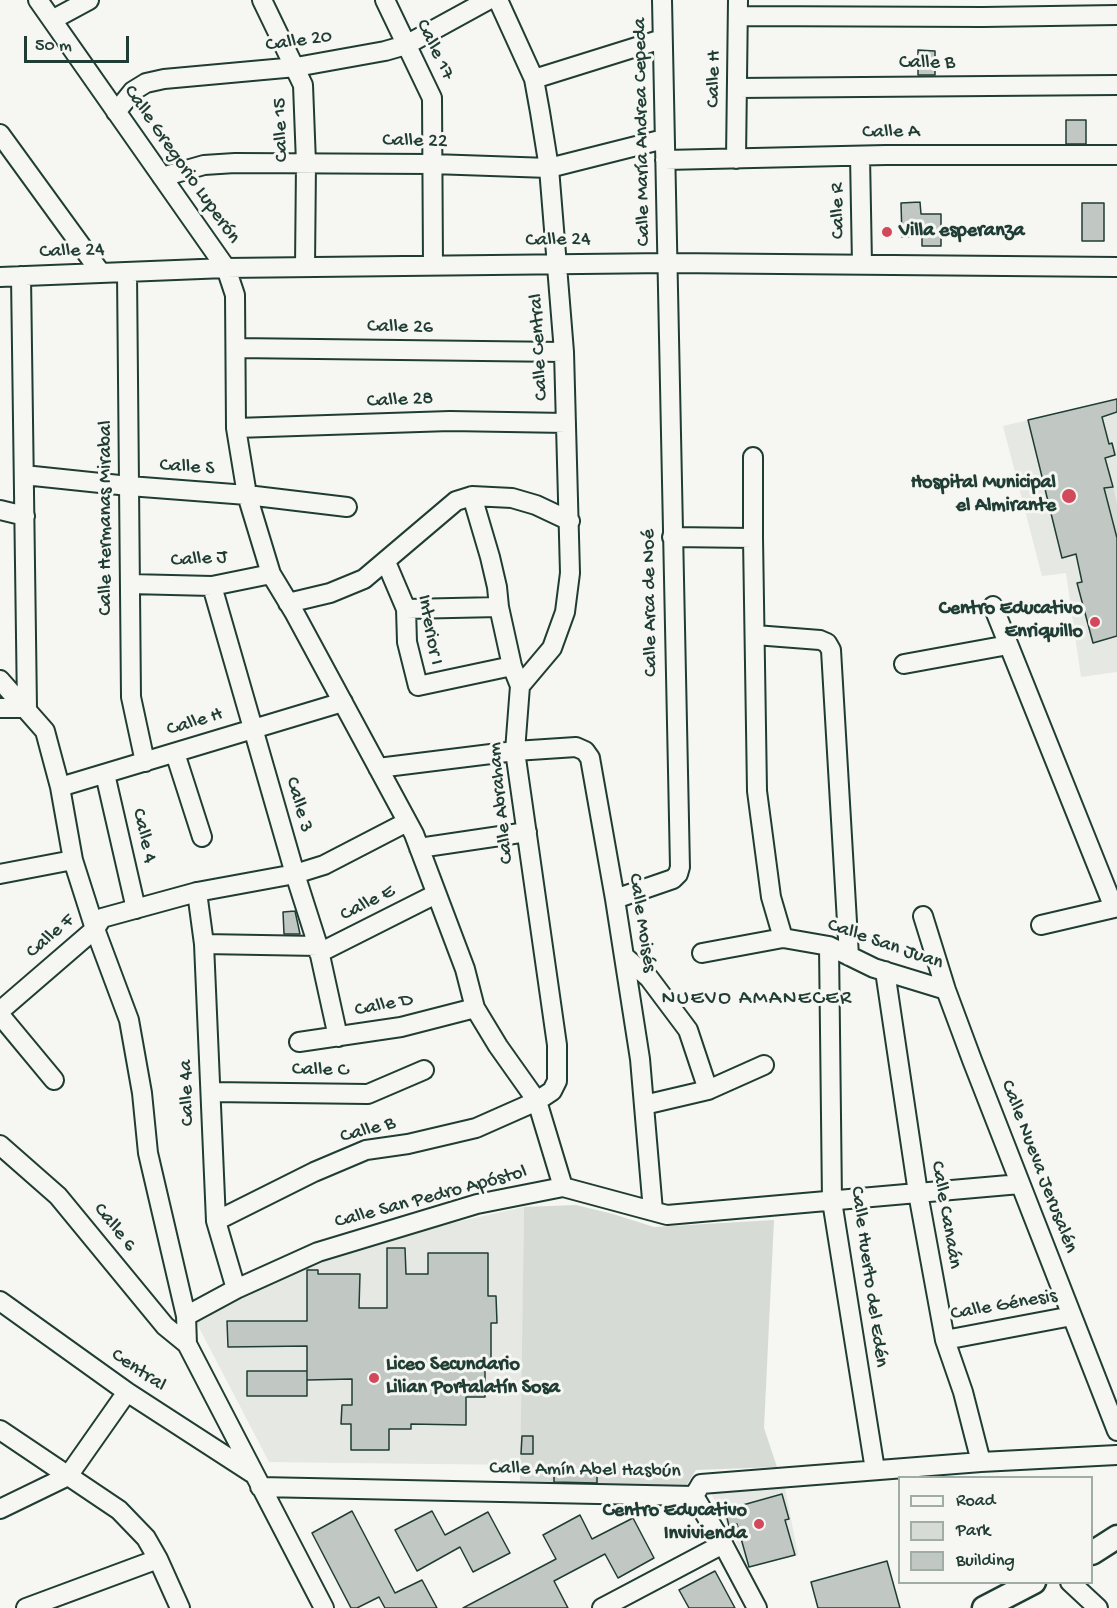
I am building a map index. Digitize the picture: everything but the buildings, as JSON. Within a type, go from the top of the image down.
[{"type":"main road","points":[[1093,1552],[1117,1537]]},
{"type":"main road","points":[[984,1608],[1030,1584]]},
{"type":"street","name":"Calle Gregorio Luperón","points":[[38,0],[226,268],[235,295],[236,428],[247,495],[271,574],[407,822],[465,969],[475,1008],[498,1046],[537,1101],[563,1187]]},
{"type":"street","points":[[52,20],[89,0]]},
{"type":"street","name":"Calle 15","points":[[262,0],[303,85],[306,163],[305,267]]},
{"type":"street","name":"Calle 17","points":[[385,0],[432,98],[433,265]]},
{"type":"street","name":"Calle 20","points":[[116,112],[133,91],[146,83],[164,79],[296,67],[406,45],[488,0]]},
{"type":"street","name":"Calle Central","points":[[498,0],[534,79],[549,168],[564,352],[570,521],[570,573],[565,612],[552,648],[520,686]]},
{"type":"street","name":"Calle María Andrea Cepeda","points":[[662,0],[669,263]]},
{"type":"street","points":[[738,8],[983,17],[1117,15]]},
{"type":"street","name":"Calle H","points":[[736,159],[738,8]]},
{"type":"street","points":[[534,79],[662,39]]},
{"type":"street","name":"Calle B","points":[[737,88],[1117,85]]},
{"type":"street","points":[[0,134],[101,273]]},
{"type":"street","name":"Calle 22","points":[[162,177],[204,165],[235,163],[432,164],[549,168],[664,139]]},
{"type":"street","name":"Calle A","points":[[665,160],[860,156],[1117,155]]},
{"type":"street","name":"Calle R","points":[[860,156],[862,264]]},
{"type":"street","name":"Calle 24","points":[[0,277],[226,268],[433,265],[669,263],[1117,267]]},
{"type":"street","name":"Calle Arca de Noé","points":[[615,899],[673,879],[680,867],[672,537],[669,263]]},
{"type":"street","name":"Calle Hermanas Mirabal","points":[[128,273],[131,697],[145,762]]},
{"type":"street","points":[[21,276],[27,708]]},
{"type":"street","name":"Calle 26","points":[[236,348],[564,352]]},
{"type":"street","name":"Calle 28","points":[[236,428],[450,421],[566,423]]},
{"type":"street","points":[[753,457],[757,791],[771,897],[783,938]]},
{"type":"street","name":"Calle S","points":[[24,475],[247,495],[347,507]]},
{"type":"street","points":[[288,603],[330,593],[364,579],[386,562],[433,518],[456,501],[472,496],[512,498],[536,505],[570,521]]},
{"type":"street","name":"Calle Abraham","points":[[472,496],[490,557],[512,666],[520,686],[515,751],[558,1064],[557,1082],[552,1091],[537,1101]]},
{"type":"street","points":[[0,510],[25,516]]},
{"type":"street","points":[[672,537],[753,538]]},
{"type":"street","name":"Interior I","points":[[386,562],[406,609],[407,642],[418,686],[512,666]]},
{"type":"street","name":"Calle J","points":[[130,584],[212,586],[271,574]]},
{"type":"street","name":"Calle 3","points":[[212,586],[252,729],[319,950],[338,1037]]},
{"type":"street","points":[[993,606],[1116,908],[1041,925]]},
{"type":"street","points":[[406,609],[499,608]]},
{"type":"street","points":[[755,635],[820,640],[827,643],[831,650],[849,956]]},
{"type":"street","points":[[904,664],[1008,645]]},
{"type":"street","points":[[0,680],[45,731],[60,787],[73,860],[98,924],[129,1020],[142,1093],[148,1153],[186,1316],[187,1344],[324,1608]]},
{"type":"street","name":"Calle H","points":[[60,787],[343,702]]},
{"type":"street","points":[[0,708],[27,708]]},
{"type":"street","name":"Calle Moisés","points":[[515,751],[576,747],[585,751],[590,758],[640,1059],[653,1211]]},
{"type":"street","points":[[378,768],[515,751]]},
{"type":"street","points":[[175,753],[202,837]]},
{"type":"street","name":"Calle 4","points":[[105,774],[136,909]]},
{"type":"street","points":[[98,924],[136,909],[197,892],[295,874],[324,865],[407,822]]},
{"type":"street","points":[[419,848],[527,832]]},
{"type":"street","points":[[0,874],[73,860]]},
{"type":"street","name":"Calle 4a","points":[[197,892],[204,944],[216,1221],[236,1289]]},
{"type":"street","name":"Calle E","points":[[204,944],[319,950],[436,894]]},
{"type":"street","name":"Calle Nueva Jerusalén","points":[[923,916],[946,990],[1117,1431]]},
{"type":"street","name":"Calle F","points":[[0,1013],[98,924]]},
{"type":"street","name":"Calle San Juan","points":[[702,953],[783,938],[829,946],[885,971],[946,990]]},
{"type":"street","name":"Calle Huerto del Edén","points":[[829,946],[832,1201],[875,1470]]},
{"type":"street","points":[[624,956],[649,978],[688,1030],[708,1090]]},
{"type":"street","name":"Calle Canaán","points":[[885,971],[918,1193],[945,1340],[963,1392],[981,1462]]},
{"type":"street","name":"Calle D","points":[[299,1042],[401,1027],[475,1008]]},
{"type":"street","points":[[0,1013],[54,1080]]},
{"type":"street","points":[[644,1106],[708,1090],[764,1065]]},
{"type":"street","name":"Calle C","points":[[211,1092],[368,1094],[424,1070]]},
{"type":"street","name":"Calle B","points":[[216,1221],[314,1172],[366,1150],[408,1144],[476,1128],[537,1101]]},
{"type":"street","name":"Calle 6","points":[[0,1145],[58,1196],[165,1326],[187,1344]]},
{"type":"street","name":"Calle San Pedro Apóstol","points":[[186,1316],[236,1289],[318,1252],[477,1204],[563,1187],[667,1215],[1020,1184]]},
{"type":"street","name":"Central","points":[[0,1301],[257,1481]]},
{"type":"street","name":"Calle Génesis","points":[[945,1340],[1072,1316]]},
{"type":"street","points":[[0,1509],[68,1476],[127,1392]]},
{"type":"street","points":[[0,1430],[119,1510],[146,1538],[180,1608]]},
{"type":"street","name":"Calle Amín Abel Hasbún","points":[[257,1481],[694,1496],[701,1484],[981,1462],[1117,1455]]},
{"type":"street","points":[[694,1496],[757,1608]]},
{"type":"street","points":[[602,1608],[723,1544]]},
{"type":"street","points":[[26,1608],[158,1559]]},
{"type":"street","points":[[1072,1584],[1098,1608]]},
{"type":"shaded area","name":"Hospital Municipal el Almirante","points":[[1117,399],[1117,672],[1081,677],[1066,573],[1042,576],[1003,426]]},
{"type":"shaded area","name":"Liceo Secundario Lilian Portalatín Sosa","points":[[524,1207],[521,1465],[269,1462],[195,1320],[273,1273],[358,1244]]},
{"type":"shaded area","name":"Centro Educativo Invivienda","points":[[785,1488],[798,1555],[749,1568],[711,1493]]},
{"type":"green space","points":[[1113,487],[1117,504],[1117,538],[1104,488]]},
{"type":"green space","points":[[576,1205],[654,1227],[774,1220],[764,1428],[777,1467],[696,1470],[686,1486],[520,1484],[524,1207]]},
{"type":"place","name":"Villa esperanza","points":[[887,232]]},
{"type":"place","name":"Hospital Municipal el Almirante","points":[[1069,496]]},
{"type":"place","name":"Centro Educativo Enriquillo","points":[[1095,622]]},
{"type":"place","name":"Liceo Secundario Lilian Portalatín Sosa","points":[[374,1378]]},
{"type":"place","name":"Centro Educativo Invivienda","points":[[759,1524]]},
{"type":"district","name":"NUEVO AMANECER","points":[[757,1000]]}]
